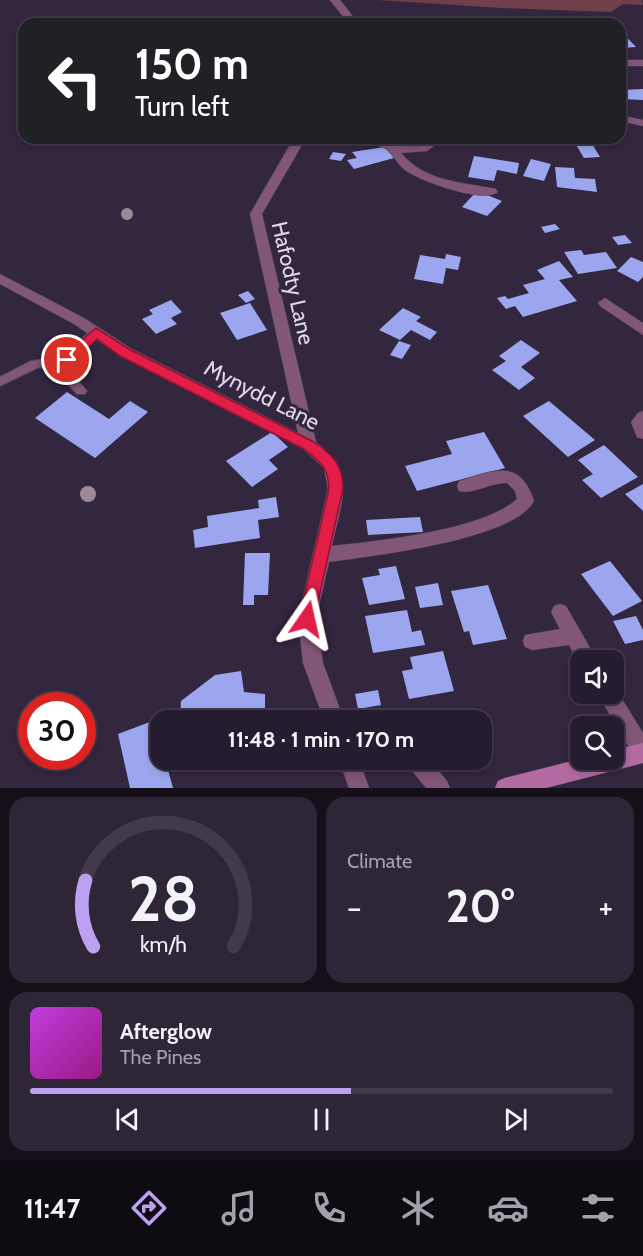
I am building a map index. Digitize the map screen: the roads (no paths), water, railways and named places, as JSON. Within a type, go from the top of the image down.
[{"type":"main road","points":[[506,788],[643,753]]},
{"type":"street","points":[[335,0],[349,18]]},
{"type":"street","points":[[626,63],[643,63]]},
{"type":"street","points":[[626,119],[643,123]]},
{"type":"street","name":"Hafodty Lane","points":[[297,144],[256,214],[309,446]]},
{"type":"street","points":[[380,144],[392,149],[417,172],[473,190],[492,192]]},
{"type":"street","points":[[392,149],[421,147],[427,144]]},
{"type":"street","name":"Mynydd Lane","points":[[0,279],[96,332],[125,352],[309,446],[326,458],[336,472],[333,508],[307,619],[313,663],[333,710]]},
{"type":"street","points":[[605,303],[643,330]]},
{"type":"street","points":[[643,417],[639,422],[643,433]]},
{"type":"street","points":[[321,555],[415,544],[458,534],[519,511],[526,501],[524,492],[516,480],[507,476],[465,486]]},
{"type":"street","points":[[560,612],[581,650]]},
{"type":"street","points":[[532,641],[573,636]]},
{"type":"street","points":[[614,704],[643,753]]},
{"type":"street","points":[[353,770],[359,788]]},
{"type":"street","points":[[424,770],[440,788]]},
{"type":"lane","points":[[0,382],[35,364],[67,360],[96,332]]},
{"type":"lane","points":[[67,360],[65,374],[81,391]]}]
